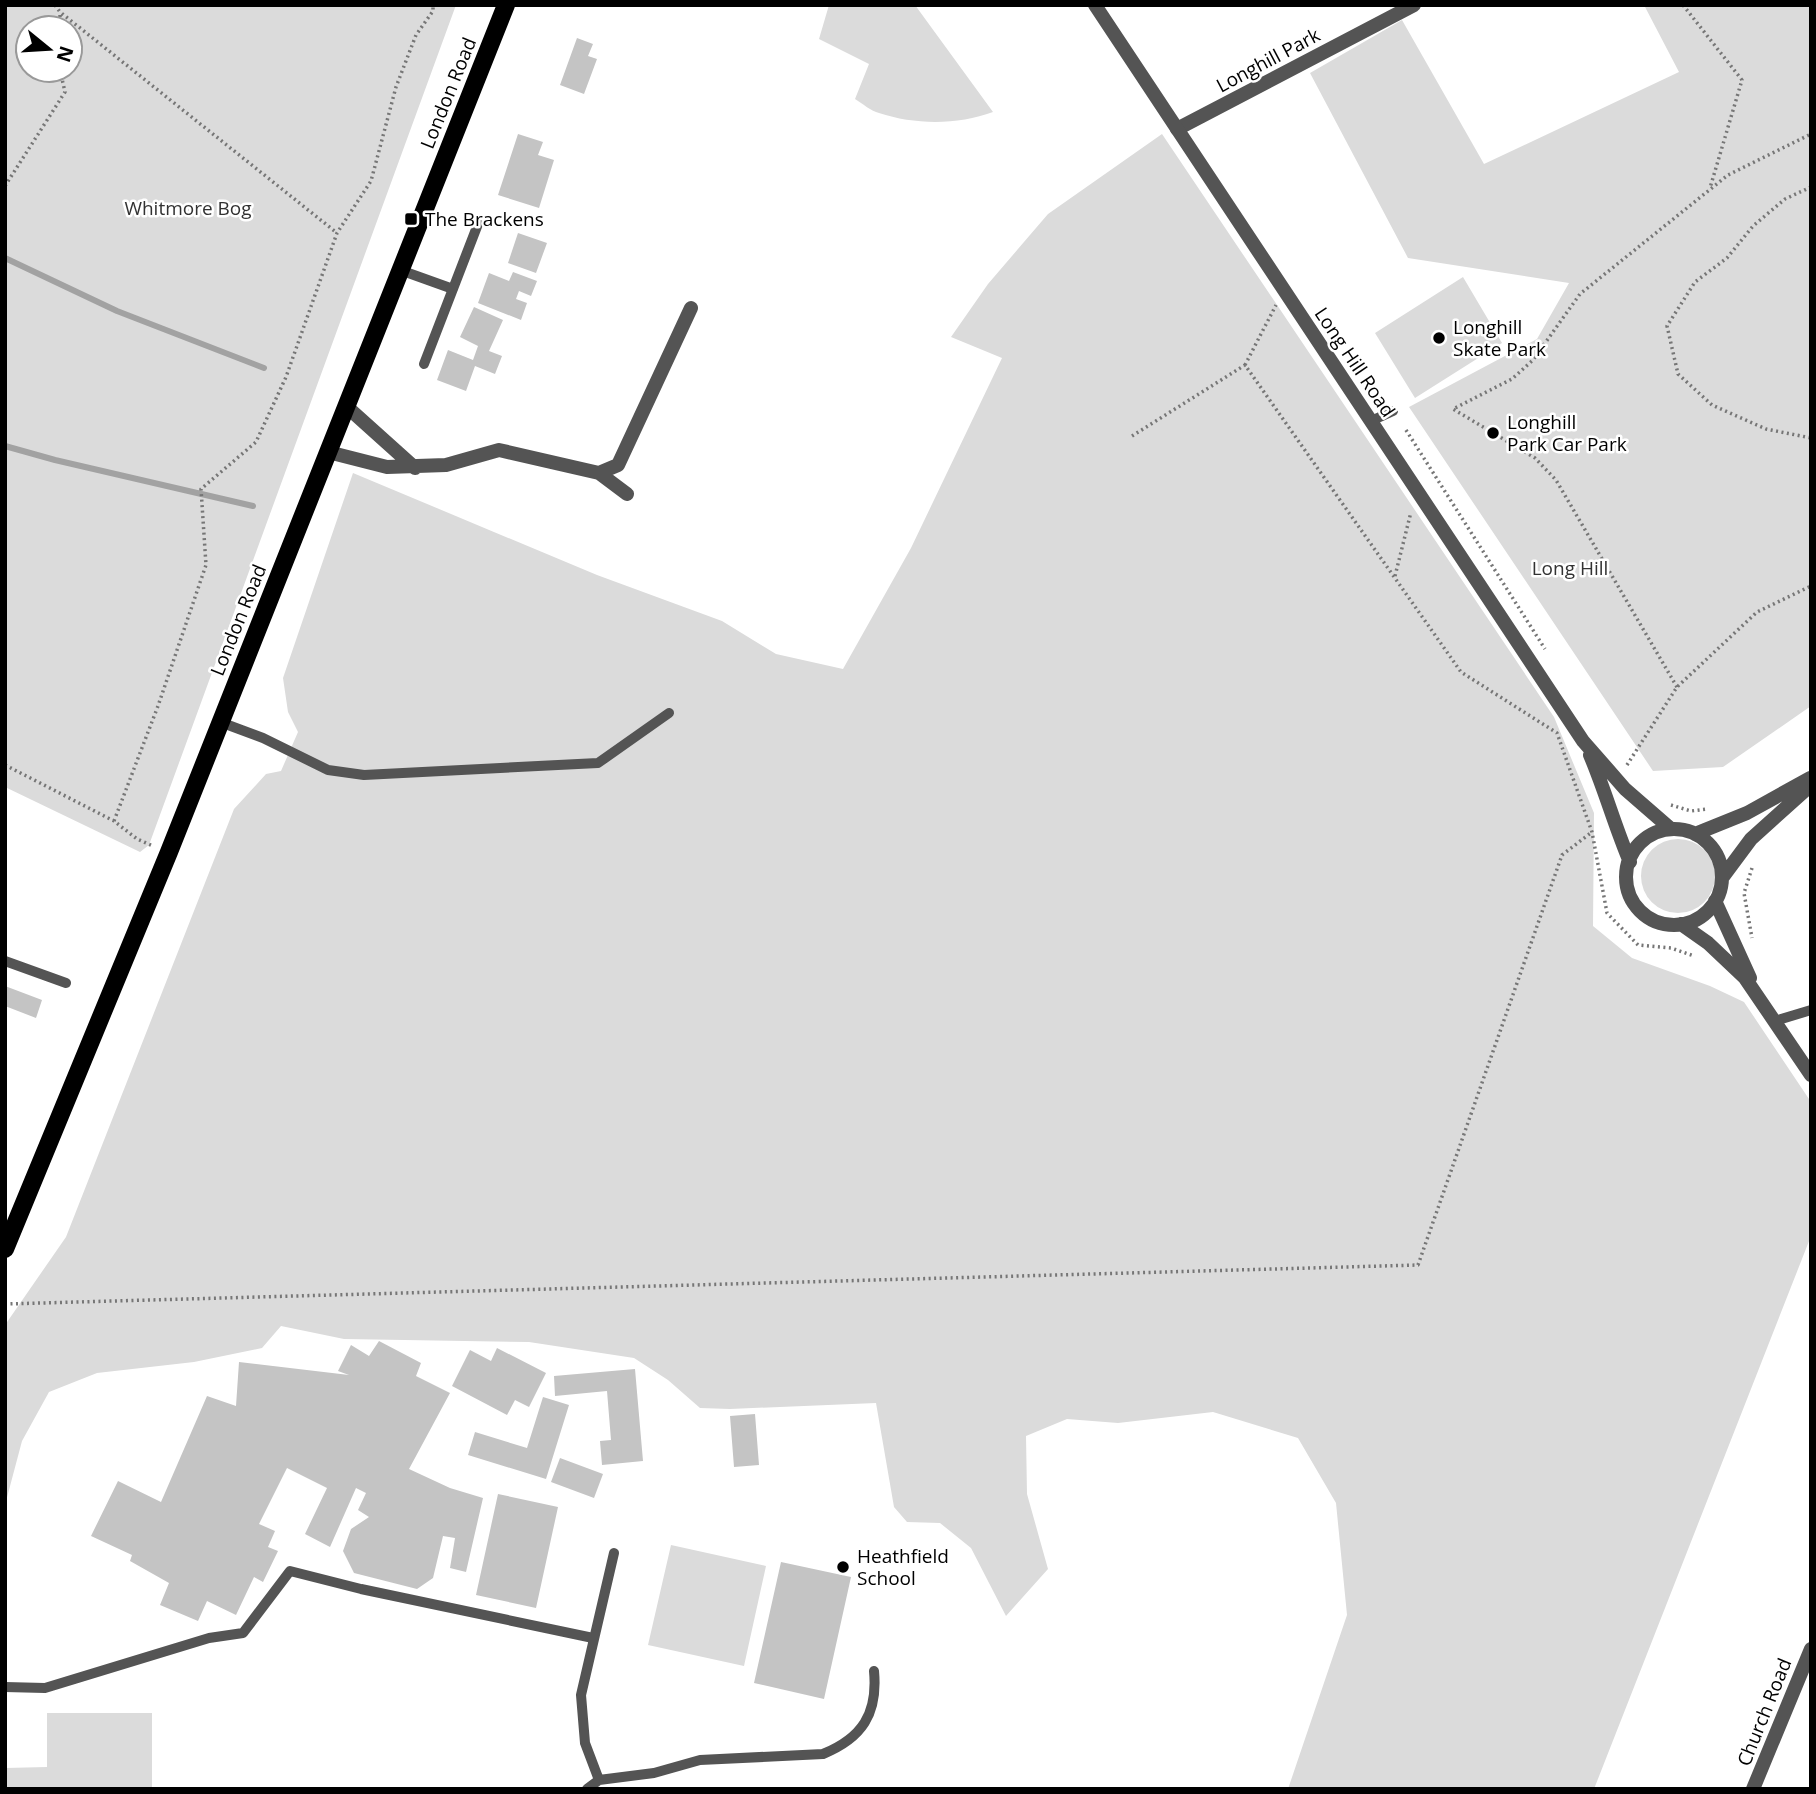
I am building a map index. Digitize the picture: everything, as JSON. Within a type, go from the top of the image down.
[{"type":"main road","name":"London Road","points":[[5,1249],[169,852],[506,5]]},
{"type":"street","name":"Long Hill Road","points":[[1095,5],[1583,741],[1625,789],[1671,829]]},
{"type":"street","name":"Longhill Park","points":[[1177,130],[1414,5]]},
{"type":"street","points":[[599,473],[618,465],[691,308]]},
{"type":"street","points":[[346,406],[415,468]]},
{"type":"street","points":[[328,452],[387,467],[415,468],[446,465],[499,450],[599,473],[627,494]]},
{"type":"street","name":"Long Hill Road","points":[[1583,741],[1605,790],[1613,820],[1630,862]]},
{"type":"street","points":[[1695,834],[1747,813],[1811,778]]},
{"type":"street","points":[[1722,878],[1751,839],[1811,785]]},
{"type":"street","points":[[1671,829],[1695,834],[1709,844],[1721,867],[1722,878],[1718,895],[1704,915],[1674,925],[1658,922],[1637,908],[1626,884],[1632,853],[1645,838],[1671,829]]},
{"type":"street","points":[[1715,901],[1756,992]]},
{"type":"street","points":[[1681,924],[1708,943],[1756,992],[1811,1075]]},
{"type":"street","name":"Church Road","points":[[1753,1789],[1811,1649]]},
{"type":"lane","points":[[425,364],[478,224]]},
{"type":"lane","points":[[400,271],[453,289]]},
{"type":"lane","points":[[1371,421],[1394,411]]},
{"type":"lane","points":[[220,722],[263,738],[328,770],[363,775],[598,763],[669,713]]},
{"type":"lane","points":[[5,961],[66,984]]},
{"type":"lane","points":[[1775,1021],[1811,1010]]},
{"type":"lane","points":[[599,1780],[585,1743],[581,1695],[614,1553]]},
{"type":"lane","points":[[5,1686],[45,1688],[209,1638],[243,1633],[290,1571],[361,1589],[593,1638]]},
{"type":"lane","points":[[587,1789],[599,1780],[654,1773],[700,1760],[822,1754],[841,1746],[860,1731],[869,1719],[876,1683],[874,1671]]},
{"type":"path","points":[[55,5],[60,12],[337,233]]},
{"type":"path","points":[[114,821],[158,706],[206,565],[201,489],[256,442],[286,377],[337,233],[371,181],[396,87],[416,35],[433,11],[433,5]]},
{"type":"path","points":[[1683,5],[1742,80],[1709,189]]},
{"type":"path","points":[[5,186],[65,92],[63,84]]},
{"type":"path","points":[[1677,687],[1556,480],[1535,458],[1453,409],[1512,379],[1533,360],[1580,294],[1709,189],[1728,175],[1811,134]]},
{"type":"path","points":[[1811,187],[1785,199],[1753,226],[1727,258],[1695,282],[1667,326],[1678,374],[1712,405],[1766,429],[1811,438]]},
{"type":"path","points":[[1132,436],[1245,365],[1284,290]]},
{"type":"path","points":[[1245,365],[1461,672],[1557,733],[1592,832],[1606,913],[1638,945],[1671,948],[1697,957]]},
{"type":"path","name":"Long Hill Road","points":[[1406,430],[1545,650]]},
{"type":"path","points":[[1395,578],[1417,490]]},
{"type":"path","points":[[1623,770],[1677,687],[1757,612],[1811,586]]},
{"type":"path","points":[[5,765],[114,821],[137,839],[169,852]]},
{"type":"path","points":[[1665,803],[1691,811],[1711,809]]},
{"type":"path","points":[[5,1304],[1418,1265],[1562,855],[1592,832]]},
{"type":"path","points":[[1754,864],[1744,894],[1755,946]]},
{"type":"green space","name":"Whitmore Bog","points":[[5,5],[456,5],[149,845],[140,852],[5,787]]},
{"type":"green space","points":[[829,5],[915,5],[993,112],[936,122],[893,117],[867,107],[855,99],[869,64],[819,39]]},
{"type":"green space","name":"Long Hill","points":[[1644,5],[1811,5],[1811,706],[1723,767],[1653,771],[1409,407],[1537,339],[1569,283],[1408,258],[1310,73],[1402,20],[1484,164],[1679,72]]},
{"type":"green space","points":[[1162,134],[1554,717],[1594,813],[1593,926],[1632,958],[1710,986],[1744,1002],[1811,1102],[1811,1236],[1594,1789],[1288,1789],[1347,1615],[1336,1503],[1298,1438],[1213,1412],[1118,1423],[1067,1419],[1026,1436],[1027,1494],[1048,1569],[1006,1616],[971,1548],[940,1523],[907,1522],[894,1507],[876,1403],[700,1408],[668,1380],[634,1358],[529,1342],[344,1339],[281,1326],[262,1348],[194,1362],[97,1373],[49,1392],[22,1441],[5,1505],[5,1325],[66,1237],[234,809],[266,774],[281,771],[298,732],[288,712],[283,678],[353,473],[597,575],[722,621],[776,654],[843,669],[911,548],[1002,358],[951,337],[988,284],[1048,214]]},
{"type":"green space","name":"Longhill Skate Park","points":[[1463,277],[1502,343],[1415,398],[1375,333]]},
{"type":"green space","points":[[1678,839],[1692,842],[1704,850],[1712,862],[1715,876],[1712,890],[1704,902],[1692,910],[1678,913],[1664,910],[1652,902],[1644,890],[1641,876],[1644,862],[1652,850],[1664,842]]},
{"type":"green space","points":[[671,1545],[766,1566],[744,1666],[648,1645]]},
{"type":"green space","points":[[47,1713],[152,1713],[152,1789],[5,1789],[5,1768],[47,1767]]},
{"type":"building","points":[[577,38],[593,44],[588,56],[597,59],[584,94],[560,85]]},
{"type":"building","points":[[518,134],[543,142],[538,155],[554,160],[539,208],[498,195]]},
{"type":"building","points":[[518,233],[547,243],[536,273],[508,263]]},
{"type":"building","points":[[513,272],[537,281],[531,296],[519,291],[516,299],[527,303],[521,320],[478,303],[489,273],[509,281]]},
{"type":"building","points":[[474,307],[503,320],[489,351],[502,356],[495,374],[475,366],[466,391],[437,380],[448,350],[473,360],[478,346],[460,337]]},
{"type":"building","points":[[5,986],[42,1000],[36,1018],[5,1006]]},
{"type":"building","points":[[379,1341],[421,1363],[416,1376],[450,1393],[409,1469],[450,1488],[483,1498],[466,1572],[450,1568],[455,1538],[443,1536],[433,1578],[417,1589],[354,1573],[343,1551],[351,1529],[369,1517],[358,1510],[366,1493],[356,1488],[330,1547],[305,1534],[327,1488],[287,1468],[259,1524],[275,1531],[268,1547],[278,1551],[263,1582],[254,1577],[236,1615],[207,1601],[198,1621],[160,1605],[169,1583],[130,1561],[132,1555],[91,1536],[118,1481],[161,1502],[207,1396],[236,1406],[239,1362],[349,1375],[338,1371],[351,1345],[369,1356]]},
{"type":"building","points":[[497,1348],[546,1373],[529,1407],[515,1400],[507,1415],[452,1386],[470,1350],[491,1361]]},
{"type":"building","points":[[635,1369],[643,1461],[602,1465],[600,1441],[611,1440],[607,1391],[555,1396],[554,1376]]},
{"type":"building","points":[[543,1397],[569,1405],[546,1479],[468,1455],[475,1432],[527,1448]]},
{"type":"building","points":[[755,1414],[759,1465],[734,1467],[730,1416]]},
{"type":"building","points":[[560,1458],[603,1474],[594,1498],[551,1482]]},
{"type":"building","points":[[498,1494],[558,1507],[536,1608],[476,1595]]},
{"type":"building","points":[[781,1562],[851,1577],[824,1699],[754,1683]]},
{"type":"waterway","points":[[5,258],[117,311],[264,368]]},
{"type":"waterway","points":[[5,446],[253,506]]},
{"type":"place","name":"The Brackens","points":[[411,219]]},
{"type":"place","name":"Longhill Skate Park","points":[[1439,338]]},
{"type":"place","name":"Longhill Park Car Park","points":[[1493,433]]},
{"type":"place","name":"Heathfield School","points":[[843,1567]]}]
